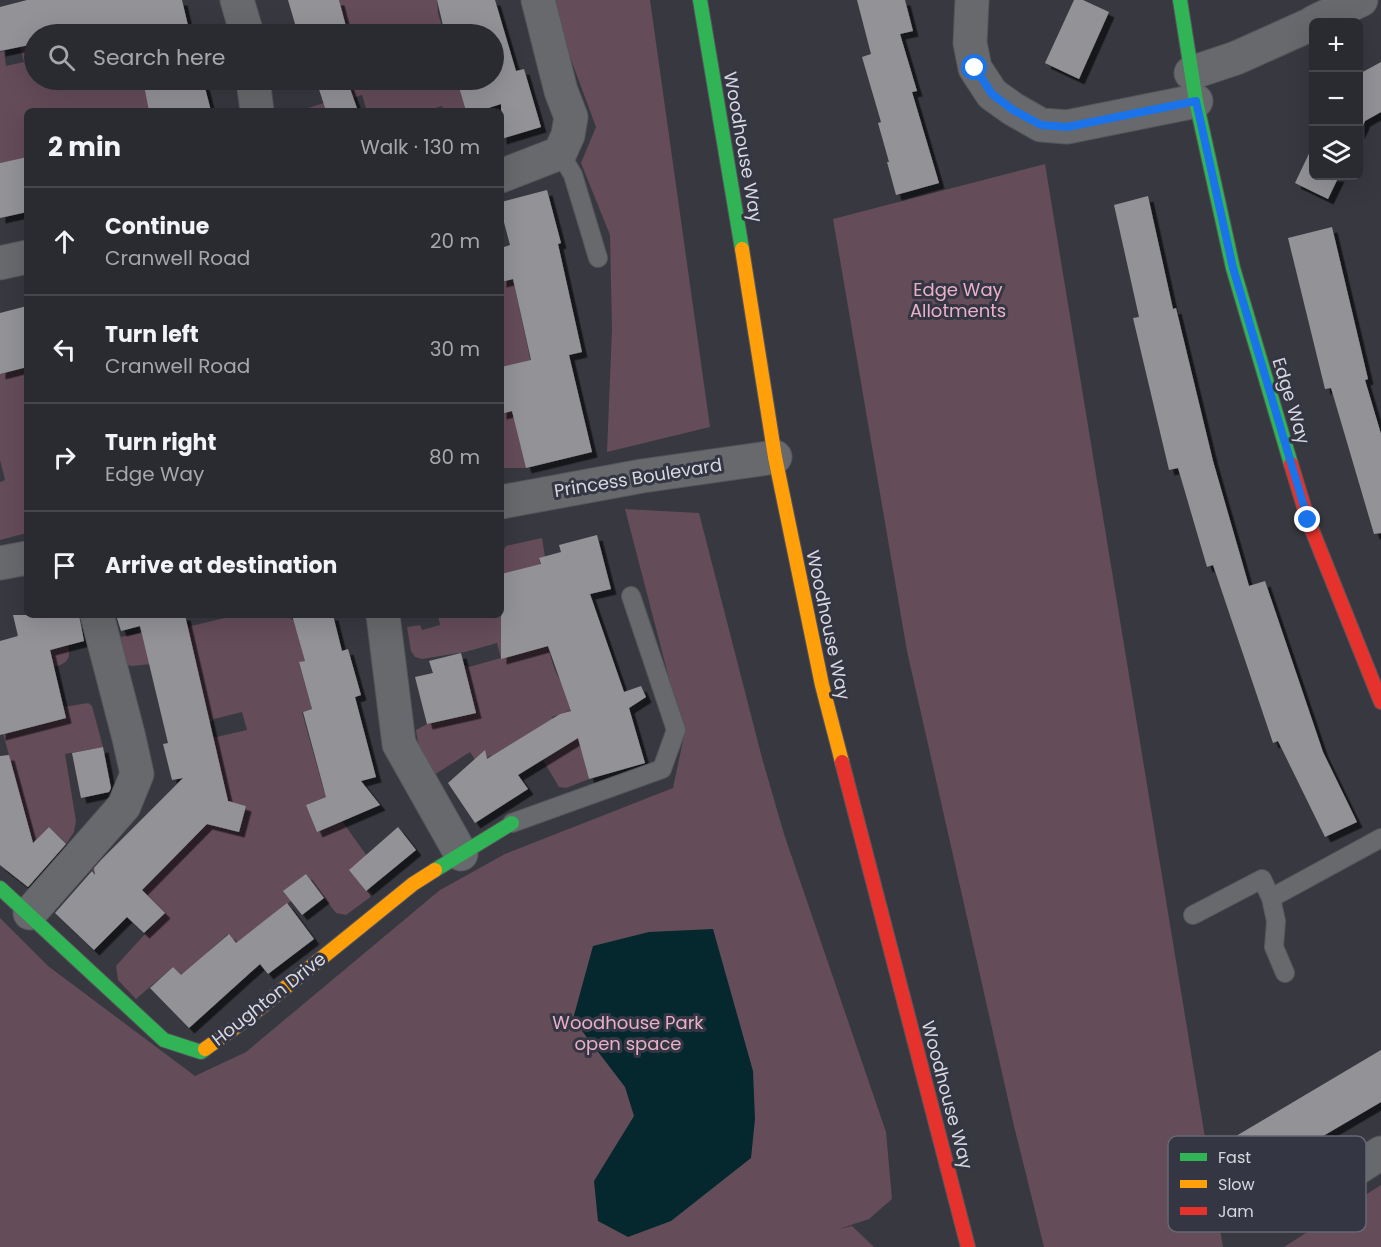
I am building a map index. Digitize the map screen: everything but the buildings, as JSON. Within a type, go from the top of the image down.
[{"type":"street","points":[[237,0],[244,24]]},
{"type":"street","points":[[504,175],[560,153],[568,135],[571,117],[561,91],[538,0]]},
{"type":"street","name":"Woodhouse Way","points":[[700,0],[758,342],[775,457],[822,685],[968,1247]]},
{"type":"street","points":[[972,0],[970,43],[975,68],[992,94],[1013,110],[1041,125],[1067,127],[1193,87],[1236,58],[1309,25]]},
{"type":"street","name":"Edge Way","points":[[1180,0],[1193,87],[1233,268],[1308,520],[1381,702]]},
{"type":"street","points":[[1324,18],[1361,0]]},
{"type":"street","points":[[254,90],[257,108]]},
{"type":"street","points":[[0,263],[24,258]]},
{"type":"street","name":"Princess Boulevard","points":[[504,501],[642,476],[775,457]]},
{"type":"street","points":[[0,563],[24,559]]},
{"type":"street","points":[[30,913],[124,806],[137,774],[98,618]]},
{"type":"street","points":[[383,618],[399,744],[461,854]]},
{"type":"street","name":"Houghton Drive","points":[[0,888],[30,913],[164,1040],[201,1052],[244,1021],[413,884],[512,823]]},
{"type":"street","points":[[1366,1162],[1381,1153]]},
{"type":"lane","points":[[560,153],[573,175],[598,258]]},
{"type":"lane","points":[[512,823],[662,769],[676,730],[631,596]]},
{"type":"lane","points":[[1271,898],[1381,838]]},
{"type":"lane","points":[[1193,915],[1262,879],[1271,898],[1276,921],[1274,947],[1285,973]]},
{"type":"green space","points":[[339,0],[437,0],[441,24],[345,24]]},
{"type":"green space","points":[[549,0],[650,0],[710,427],[607,452],[612,329],[610,235],[581,163],[596,127]]},
{"type":"green space","points":[[24,46],[24,62],[20,47]]},
{"type":"green space","points":[[4,51],[6,66],[24,62],[24,90],[146,90],[157,108],[24,108],[24,158],[0,163],[0,52]]},
{"type":"green space","points":[[351,90],[478,90],[483,108],[442,108],[442,106],[435,108],[366,108],[362,95],[343,101],[344,108],[308,108],[352,94]]},
{"type":"green space","name":"Edge Way Allotments","points":[[1045,164],[1205,1136],[1168,1136],[1168,1232],[1221,1232],[1223,1247],[1044,1247],[1014,1126],[907,651],[833,219]]},
{"type":"green space","points":[[513,279],[531,363],[504,367],[504,281]]},
{"type":"green space","points":[[24,368],[24,534],[0,540],[0,482],[5,480],[0,460],[0,374]]},
{"type":"green space","points":[[522,408],[526,468],[504,468],[504,413]]},
{"type":"green space","name":"Woodhouse Park open space","points":[[625,509],[699,513],[762,758],[784,834],[886,1132],[892,1199],[869,1219],[839,1229],[852,1226],[874,1247],[0,1247],[0,918],[48,966],[195,1076],[246,1052],[440,890],[505,854],[673,788],[684,736]]},
{"type":"green space","points":[[542,538],[545,557],[539,559],[550,652],[561,682],[583,706],[552,717],[557,733],[588,722],[584,760],[589,779],[566,788],[559,787],[543,760],[550,755],[485,774],[470,752],[434,775],[418,742],[416,730],[427,724],[476,713],[464,665],[469,667],[501,658],[497,643],[465,652],[422,659],[415,657],[411,651],[407,627],[420,625],[422,630],[440,625],[439,618],[504,618],[504,613],[512,606],[504,579],[506,546]]},
{"type":"green space","points":[[137,618],[145,618],[179,629],[225,618],[290,618],[294,621],[306,660],[299,663],[312,709],[302,712],[324,791],[338,792],[306,805],[342,821],[367,856],[350,870],[365,890],[368,889],[373,895],[346,915],[336,913],[306,874],[291,901],[237,944],[228,934],[209,951],[190,986],[173,967],[136,999],[118,980],[116,966],[164,913],[112,890],[92,870],[113,848],[129,855],[154,879],[198,821],[239,832],[246,806],[174,788],[222,776],[212,738],[247,730],[242,712],[214,719],[210,723],[199,674],[151,664],[126,665],[113,637],[119,634],[120,637],[140,633]]},
{"type":"green space","points":[[48,626],[54,649],[68,646],[69,651],[66,661],[51,668],[60,719],[66,718],[64,707],[88,703],[92,706],[103,747],[65,754],[76,821],[74,832],[66,844],[49,827],[34,842],[13,820],[0,818],[24,811],[0,722],[25,669],[16,637],[18,634]]},
{"type":"green space","points":[[1381,1185],[1381,1247],[1284,1247],[1307,1232],[1366,1232],[1366,1195]]},
{"type":"water","points":[[713,929],[753,1071],[755,1119],[751,1158],[671,1221],[628,1237],[598,1221],[594,1181],[634,1116],[625,1087],[573,1019],[593,946],[649,932]]},
{"type":"traffic: fast","points":[[700,0],[742,249]]},
{"type":"traffic: fast","points":[[1180,0],[1196,101],[1233,268],[1291,464]]},
{"type":"traffic: fast","points":[[435,870],[512,823]]},
{"type":"traffic: fast","points":[[0,888],[164,1040],[201,1052],[205,1049]]},
{"type":"traffic: slow","points":[[742,249],[775,457],[822,685],[842,762]]},
{"type":"traffic: slow","points":[[205,1049],[244,1021],[413,884],[435,870]]},
{"type":"traffic: jam","points":[[1291,464],[1308,520],[1381,702]]},
{"type":"traffic: jam","points":[[842,762],[968,1247]]},
{"type":"route","points":[[975,68],[992,94],[1013,110],[1041,125],[1067,127],[1196,101],[1233,268],[1308,520]]}]
